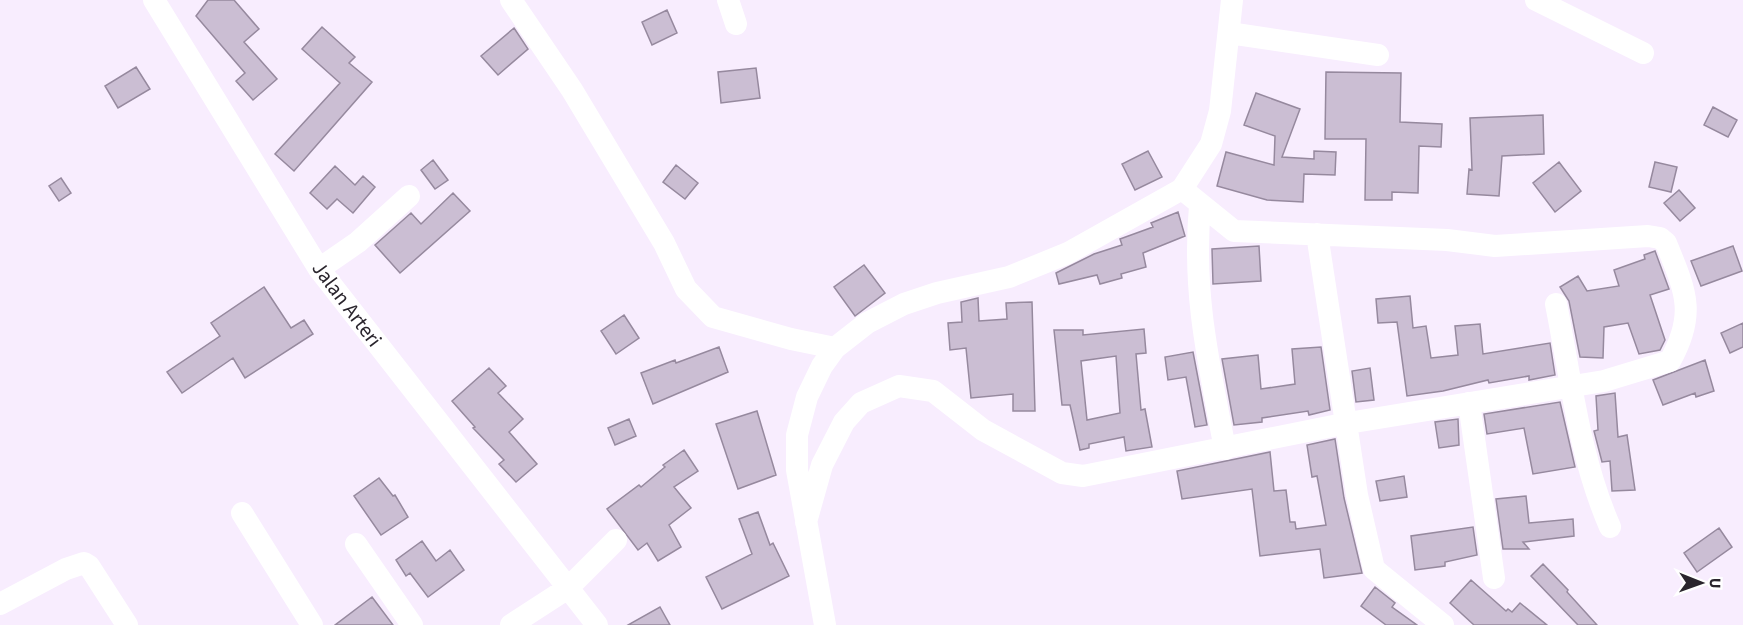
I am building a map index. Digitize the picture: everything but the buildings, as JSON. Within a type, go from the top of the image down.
[{"type":"street","name":"Jalan Arteri","points":[[154,0],[319,268],[597,625]]},
{"type":"street","points":[[512,0],[572,90],[664,243],[686,289],[713,317],[791,339],[835,348]]},
{"type":"street","points":[[728,0],[736,24]]},
{"type":"street","points":[[825,625],[797,470],[797,435],[807,398],[822,366],[835,348],[867,323],[904,304],[937,293],[1009,277],[1059,257],[1109,232],[1182,189],[1211,144],[1220,111],[1232,0]]},
{"type":"street","points":[[1536,0],[1643,53]]},
{"type":"street","points":[[1229,33],[1378,55]]},
{"type":"street","points":[[806,522],[822,465],[844,422],[861,403],[899,386],[933,391],[983,430],[1062,473],[1074,476],[1225,449],[1348,423],[1604,381],[1670,361],[1679,344],[1686,316],[1687,295],[1666,243],[1660,238],[1648,236],[1495,246],[1447,240],[1234,231],[1200,206],[1182,189]]},
{"type":"street","points":[[319,268],[358,242],[409,196]]},
{"type":"street","points":[[1200,206],[1196,270],[1202,329],[1225,449]]},
{"type":"street","points":[[1317,234],[1348,423],[1357,495],[1374,569],[1443,625]]},
{"type":"street","points":[[1556,304],[1582,447],[1595,493],[1610,527]]},
{"type":"street","points":[[1469,403],[1494,578]]},
{"type":"street","points":[[242,513],[312,625]]},
{"type":"street","points":[[511,625],[568,588],[616,540]]},
{"type":"street","points":[[356,544],[412,625]]},
{"type":"street","points":[[0,604],[66,569],[84,563],[89,566],[127,625]]}]
